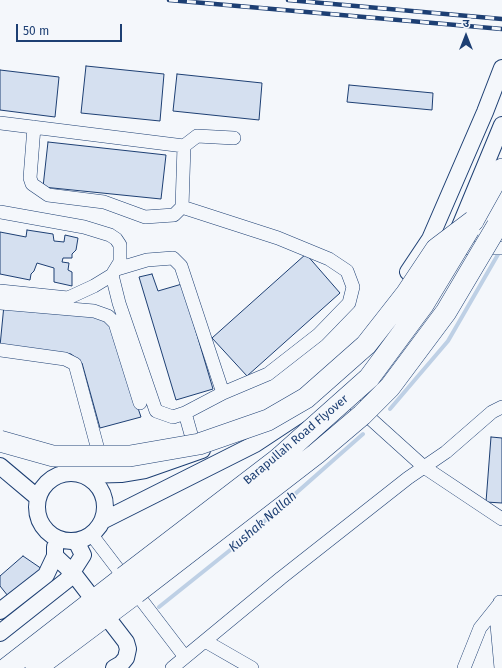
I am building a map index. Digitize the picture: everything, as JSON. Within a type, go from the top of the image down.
[{"type":"highway","name":"Barapullah Road Flyover","points":[[7,668],[278,459],[369,378],[423,305],[474,221],[502,169]]},
{"type":"highway","name":"Barapullah Road Flyover","points":[[36,668],[316,454],[362,415],[390,387],[446,312],[502,217]]},
{"type":"highway","points":[[0,441],[53,456],[130,456],[199,444],[268,420],[306,398],[366,345],[406,294],[436,249],[474,221]]},
{"type":"street","points":[[502,68],[485,112],[430,239],[387,305],[338,360],[263,417],[196,453],[145,470],[105,474],[60,474],[50,480],[42,488],[38,498],[37,509],[39,520],[45,530],[54,537],[64,541],[76,541],[91,534],[102,522],[255,444],[314,405],[335,387],[391,333],[451,248],[502,125]]},
{"type":"street","points":[[0,123],[184,146],[197,136],[234,138]]},
{"type":"street","points":[[34,127],[30,178],[32,184],[48,195],[104,202],[145,217],[174,215],[182,207],[184,146]]},
{"type":"street","points":[[0,212],[84,227],[110,235],[116,239],[120,245],[120,262],[114,272],[119,302],[156,411],[172,417],[185,413],[223,393],[268,374],[318,335],[349,302],[352,287],[347,271],[329,259],[278,238],[182,207]]},
{"type":"street","points":[[430,239],[451,248],[502,248]]},
{"type":"street","points":[[0,291],[68,298],[94,286],[114,272],[147,260],[173,258],[181,266],[223,393]]},
{"type":"street","points":[[0,303],[94,311],[108,316],[115,323],[140,403]]},
{"type":"street","points":[[0,350],[65,358],[75,364],[105,474]]},
{"type":"street","points":[[335,387],[424,467],[502,519]]},
{"type":"street","points":[[172,668],[281,578],[424,467],[446,452],[492,412],[502,407]]},
{"type":"street","points":[[185,413],[196,453]]},
{"type":"street","points":[[0,466],[38,498]]},
{"type":"street","points":[[83,475],[93,480],[100,489],[104,499],[105,511],[102,522]]},
{"type":"street","points":[[91,534],[185,657]]},
{"type":"street","points":[[0,611],[46,575],[56,556],[54,537]]},
{"type":"street","points":[[0,633],[58,589],[73,573],[83,555],[76,541]]},
{"type":"street","points":[[56,556],[73,573],[126,642],[128,649],[126,658],[121,664],[114,668]]},
{"type":"street","points":[[464,668],[480,628],[501,599]]},
{"type":"street","points":[[501,599],[497,625],[501,668]]},
{"type":"street","points":[[205,641],[252,668]]},
{"type":"building","points":[[86,66],[164,74],[160,121],[81,113]]},
{"type":"building","points":[[0,70],[59,77],[55,117],[0,110]]},
{"type":"building","points":[[177,74],[262,83],[259,120],[173,111]]},
{"type":"building","points":[[349,85],[433,93],[432,110],[347,102]]},
{"type":"building","points":[[48,142],[166,155],[161,199],[43,187]]},
{"type":"building","points":[[27,230],[53,234],[54,241],[64,242],[65,235],[78,238],[76,250],[72,254],[72,258],[63,258],[62,262],[69,263],[68,270],[72,272],[72,286],[54,282],[54,268],[37,263],[31,274],[30,280],[0,274],[0,232],[26,237]]},
{"type":"building","points":[[306,254],[340,293],[247,376],[212,338]]},
{"type":"building","points":[[152,274],[158,291],[182,284],[213,389],[176,400],[139,277]]},
{"type":"building","points":[[4,305],[94,314],[109,323],[141,417],[100,428],[82,363],[71,354],[0,346]]},
{"type":"building","points":[[491,437],[502,438],[502,503],[486,502]]},
{"type":"building","points":[[23,556],[42,569],[8,596],[0,586],[0,576]]},
{"type":"waterway","name":"Kushak Nallah","points":[[390,409],[448,341],[500,251]]},
{"type":"waterway","name":"Kushak Nallah","points":[[159,607],[244,539],[363,434]]},
{"type":"railway","points":[[169,0],[502,29]]},
{"type":"railway","points":[[288,0],[502,19]]}]
